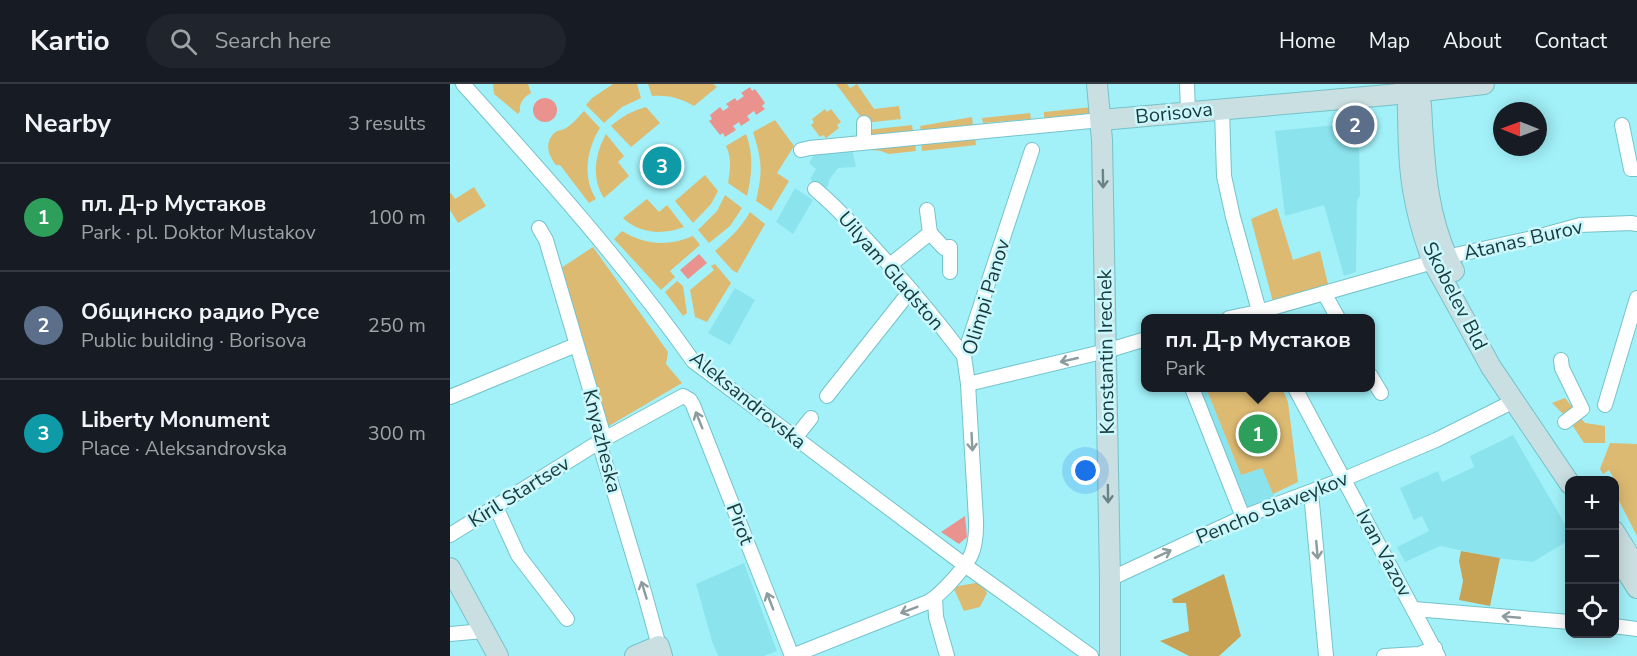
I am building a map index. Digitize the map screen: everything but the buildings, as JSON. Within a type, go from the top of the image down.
[{"type":"main road","name":"Konstantin Irechek","points":[[1097,84],[1101,120],[1110,656]]},
{"type":"main road","name":"Borisova","points":[[1101,120],[1413,88],[1484,84]]},
{"type":"main road","name":"Skobelev Bld","points":[[1413,88],[1409,144],[1414,195],[1427,246],[1440,260],[1501,361],[1579,476]]},
{"type":"main road","name":"Skobelev Bld","points":[[1440,260],[1491,367],[1565,478]]},
{"type":"main road","points":[[1619,539],[1637,568]]},
{"type":"main road","points":[[1619,561],[1637,588]]},
{"type":"main road","points":[[450,568],[498,656]]},
{"type":"main road","points":[[635,656],[660,651]]},
{"type":"street","name":"Aleksandrovska","points":[[463,84],[614,256],[693,361],[966,566],[1091,656]]},
{"type":"street","points":[[1187,84],[1188,112]]},
{"type":"street","points":[[1222,109],[1224,176],[1259,314]]},
{"type":"street","name":"Borisova","points":[[801,150],[1101,120]]},
{"type":"street","points":[[864,123],[864,142]]},
{"type":"street","points":[[1622,124],[1631,169],[1637,169]]},
{"type":"street","name":"Olimpi Panov","points":[[966,566],[977,537],[968,384],[964,356],[1032,150]]},
{"type":"street","name":"Uilyam Gladston","points":[[815,189],[890,265],[964,356]]},
{"type":"street","points":[[927,210],[930,233],[944,248],[950,247],[950,272]]},
{"type":"street","name":"Atanas Burov","points":[[1262,314],[1324,293],[1440,260],[1580,225],[1637,224]]},
{"type":"street","name":"Knyazheska","points":[[539,228],[546,240],[572,347],[602,430],[599,442],[660,651]]},
{"type":"street","points":[[890,265],[930,233]]},
{"type":"street","points":[[827,396],[911,290]]},
{"type":"street","points":[[1324,293],[1336,314]]},
{"type":"street","points":[[1605,405],[1637,298]]},
{"type":"street","points":[[968,384],[1141,340]]},
{"type":"street","points":[[450,397],[572,347]]},
{"type":"street","points":[[1561,360],[1582,409],[1565,422]]},
{"type":"street","points":[[1375,382],[1381,393]]},
{"type":"street","points":[[1194,392],[1243,517]]},
{"type":"street","name":"Ivan Vazov","points":[[1298,392],[1436,652]]},
{"type":"street","name":"Kiril Startsev","points":[[450,535],[599,442],[683,396]]},
{"type":"street","name":"Pirot","points":[[683,396],[693,405],[792,656]]},
{"type":"street","name":"Pencho Slaveykov","points":[[1110,579],[1243,517],[1344,479],[1436,440],[1514,400]]},
{"type":"street","points":[[795,438],[811,418]]},
{"type":"street","points":[[1311,492],[1326,656]]},
{"type":"street","points":[[496,507],[518,555],[567,620]]},
{"type":"street","points":[[792,656],[935,598],[966,566]]},
{"type":"street","points":[[935,598],[936,617],[947,656]]},
{"type":"street","points":[[1414,609],[1565,622]]},
{"type":"street","points":[[450,634],[483,631]]},
{"type":"street","points":[[1384,656],[1436,652]]},
{"type":"shaded area","points":[[493,84],[528,84],[531,93],[522,100],[518,114],[494,94]]},
{"type":"shaded area","points":[[613,84],[637,84],[641,98],[622,107],[604,123],[586,105],[592,98]]},
{"type":"shaded area","points":[[648,84],[713,84],[717,87],[694,106],[674,98],[652,96]]},
{"type":"shaded area","points":[[836,84],[847,84],[850,88],[857,84],[874,109],[899,106],[901,119],[864,123]]},
{"type":"shaded area","points":[[750,87],[752,91],[755,89],[765,103],[762,106],[765,109],[756,115],[754,111],[747,116],[750,120],[741,126],[739,122],[733,126],[736,130],[725,137],[723,133],[720,135],[709,121],[712,119],[710,115],[720,107],[723,111],[729,107],[726,104],[735,98],[737,101],[744,96],[741,93]]},
{"type":"shaded area","points":[[545,98],[550,99],[556,105],[556,115],[550,121],[545,122],[540,121],[534,115],[533,110],[534,105],[540,99]]},
{"type":"shaded area","points":[[646,107],[660,123],[631,147],[611,126],[627,114]]},
{"type":"shaded area","points":[[1092,107],[1092,113],[1044,118],[1044,112]]},
{"type":"shaded area","points":[[825,109],[827,112],[831,109],[841,122],[837,125],[839,128],[826,138],[823,135],[820,137],[811,125],[814,122],[812,119]]},
{"type":"shaded area","points":[[584,111],[600,128],[589,153],[589,181],[596,199],[589,203],[560,165],[556,165],[548,147],[550,139],[557,131],[569,126]]},
{"type":"shaded area","points":[[1030,113],[1031,119],[983,123],[982,118]]},
{"type":"shaded area","points":[[972,117],[973,126],[921,131],[920,126]]},
{"type":"shaded area","points":[[775,120],[794,146],[777,173],[789,181],[771,211],[756,201],[760,166],[753,132]]},
{"type":"shaded area","points":[[912,125],[913,132],[868,136],[867,130]]},
{"type":"shaded area","points":[[1336,125],[1339,141],[1359,140],[1360,195],[1357,202],[1356,272],[1344,276],[1324,205],[1285,216],[1275,131]]},
{"type":"shaded area","points":[[606,134],[624,156],[618,162],[629,176],[604,198],[597,182],[596,166],[599,150]]},
{"type":"shaded area","points":[[746,134],[751,165],[747,196],[728,183],[730,160],[726,146]]},
{"type":"shaded area","points":[[975,137],[976,145],[922,151],[921,143]]},
{"type":"shaded area","points":[[915,143],[916,151],[889,154],[870,148]]},
{"type":"shaded area","points":[[663,148],[680,168],[661,184],[645,164]]},
{"type":"shaded area","points":[[852,149],[856,167],[838,168],[824,189],[810,179],[816,169],[809,163],[814,155],[820,151]]},
{"type":"shaded area","points":[[705,175],[718,191],[711,204],[693,223],[675,201]]},
{"type":"shaded area","points":[[474,187],[486,206],[458,223],[450,210],[450,194],[455,199]]},
{"type":"shaded area","points":[[795,188],[813,200],[793,234],[776,222]]},
{"type":"shaded area","points":[[725,195],[742,208],[730,226],[709,243],[698,230],[717,211]]},
{"type":"shaded area","points":[[647,199],[659,212],[667,205],[684,227],[652,232],[637,227],[623,218]]},
{"type":"shaded area","points":[[1277,208],[1293,260],[1320,251],[1329,288],[1273,302],[1251,219]]},
{"type":"shaded area","points":[[750,212],[765,224],[737,273],[715,251],[743,223]]},
{"type":"shaded area","points":[[622,231],[639,239],[657,243],[675,242],[693,236],[700,245],[670,271],[675,277],[661,290],[614,239]]},
{"type":"shaded area","points":[[593,247],[668,352],[666,364],[682,383],[602,430],[555,272]]},
{"type":"shaded area","points":[[699,254],[707,263],[688,279],[680,270]]},
{"type":"shaded area","points":[[715,264],[731,283],[707,322],[695,317],[690,290],[714,270],[711,266]]},
{"type":"shaded area","points":[[677,281],[683,286],[687,313],[683,316],[665,292]]},
{"type":"shaded area","points":[[735,288],[755,300],[730,345],[708,333]]},
{"type":"shaded area","points":[[1194,392],[1208,392],[1241,475],[1262,467],[1275,498],[1242,513]]},
{"type":"shaded area","points":[[1208,392],[1284,392],[1288,402],[1298,482],[1273,494],[1262,468],[1241,475]]},
{"type":"shaded area","points":[[1565,398],[1585,423],[1605,426],[1605,443],[1584,443],[1569,420],[1552,403]]},
{"type":"shaded area","points":[[1513,435],[1565,524],[1565,542],[1533,562],[1497,558],[1440,546],[1405,562],[1397,547],[1429,531],[1422,516],[1414,520],[1400,488],[1438,471],[1442,482],[1474,467],[1470,456]]},
{"type":"shaded area","points":[[1610,443],[1637,444],[1637,536],[1619,501],[1619,476],[1612,476],[1609,470],[1603,474],[1600,469]]},
{"type":"shaded area","points":[[965,516],[967,537],[959,544],[941,532]]},
{"type":"shaded area","points":[[1461,551],[1500,558],[1490,606],[1459,600],[1463,581],[1459,561]]},
{"type":"shaded area","points":[[744,563],[777,651],[764,656],[718,656],[696,584]]},
{"type":"shaded area","points":[[1224,574],[1241,636],[1219,656],[1189,656],[1160,641],[1189,631],[1186,603],[1173,603],[1172,599]]},
{"type":"shaded area","points":[[981,582],[987,593],[980,607],[964,611],[953,587]]},
{"type":"place","name":"Общинско радио Русе","points":[[1355,125]]},
{"type":"place","name":"Liberty Monument","points":[[662,166]]},
{"type":"place","name":"пл. Д-р Мустаков","points":[[1258,434]]}]
